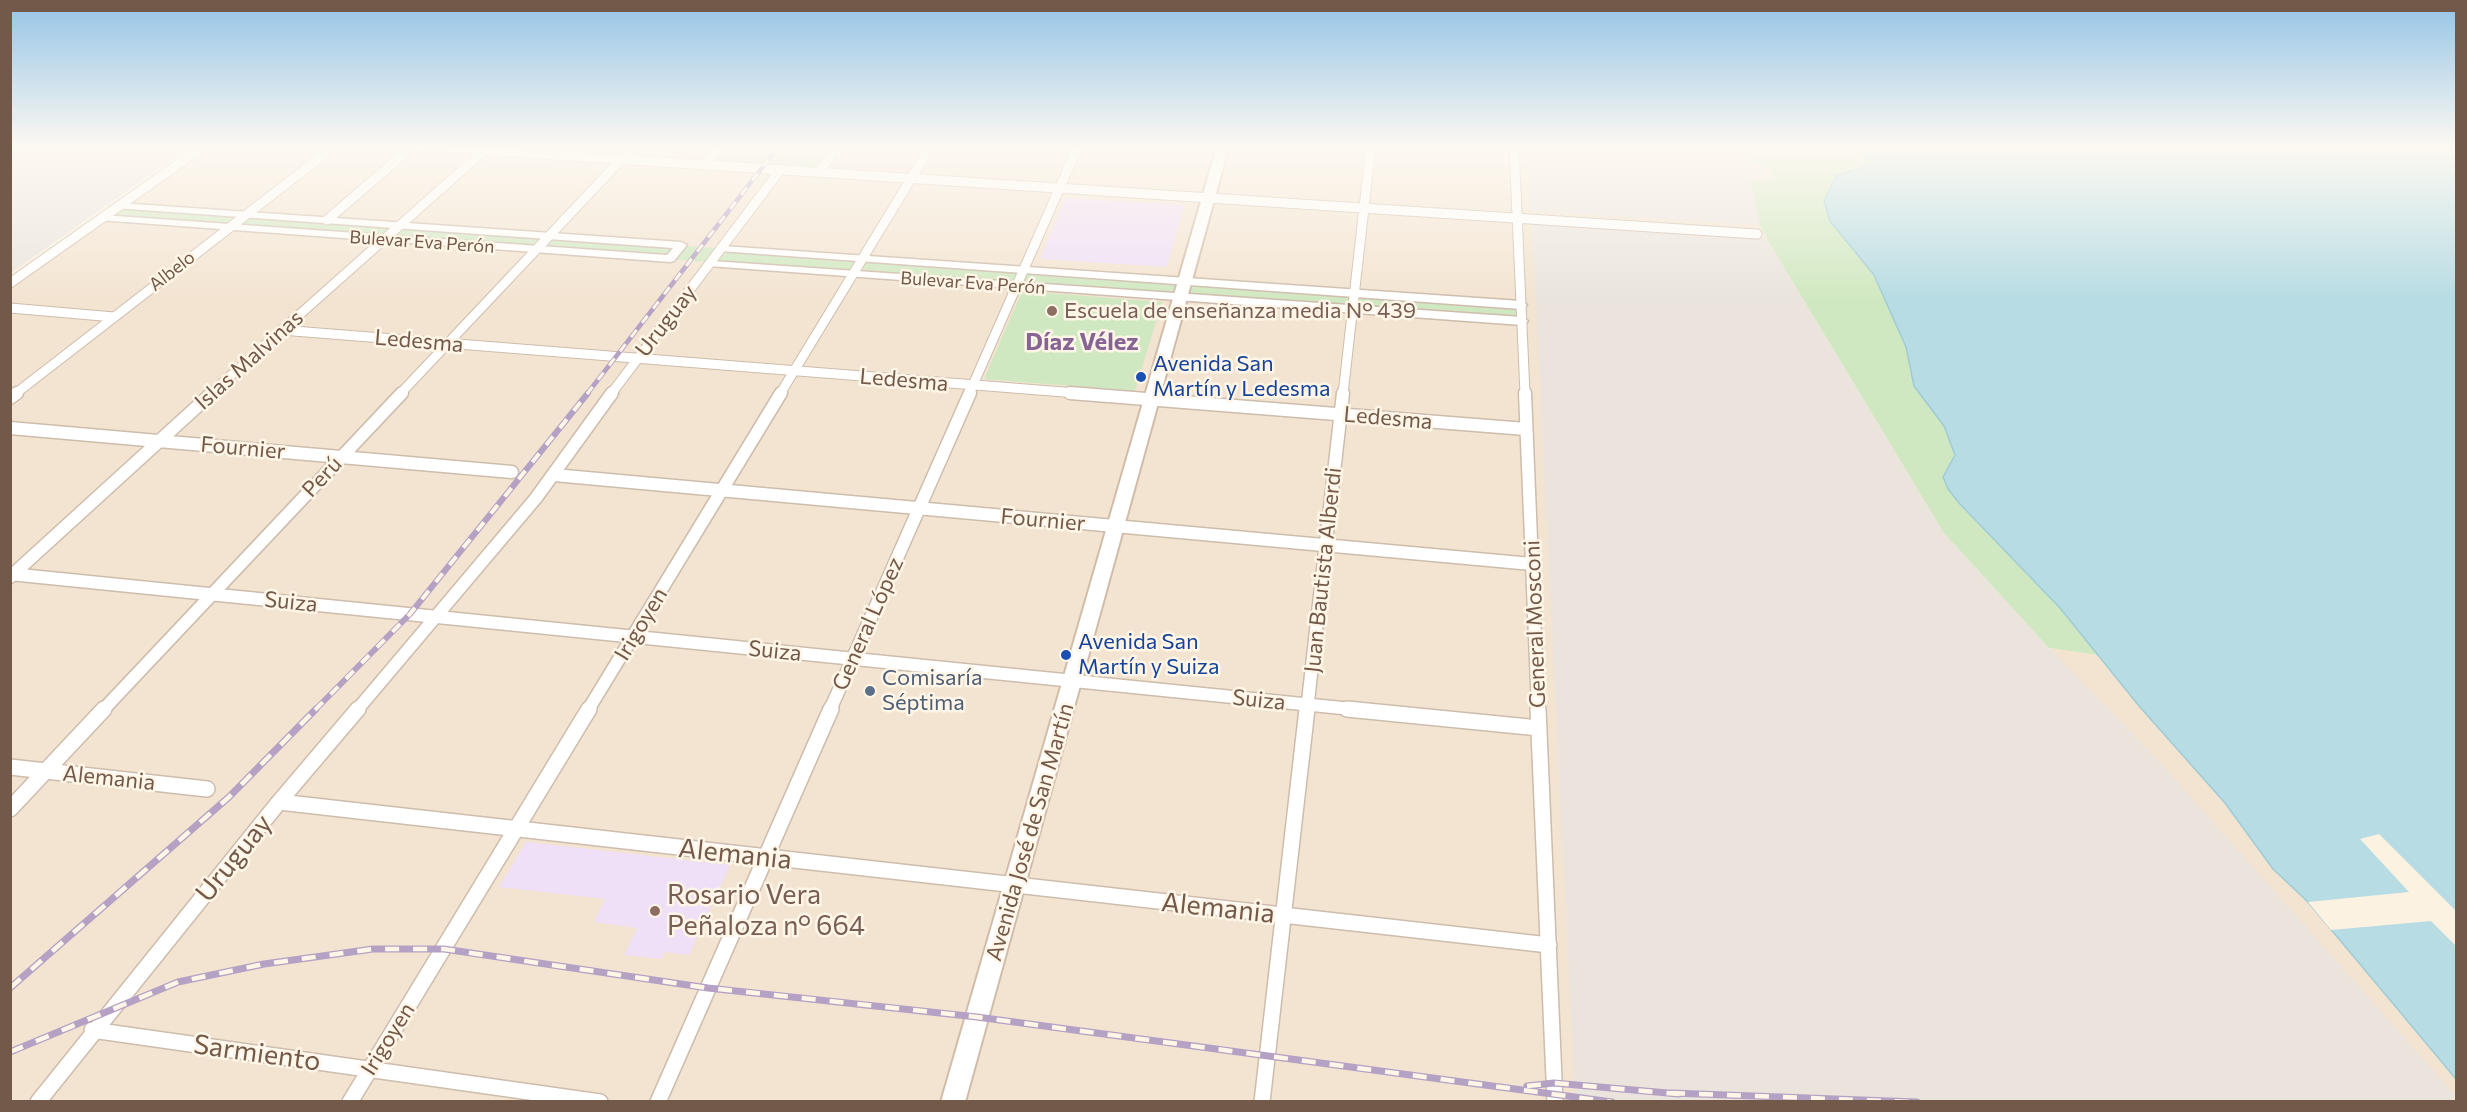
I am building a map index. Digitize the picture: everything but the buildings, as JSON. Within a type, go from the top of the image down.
[{"type":"main road","name":"Avenida José de San Martín","points":[[953,1101],[1209,198]]},
{"type":"street","points":[[10,283],[130,198]]},
{"type":"street","name":"Albelo","points":[[10,398],[267,198]]},
{"type":"street","points":[[327,220],[353,198]]},
{"type":"street","name":"Islas Malvinas","points":[[11,575],[281,330],[432,198]]},
{"type":"street","name":"Perú","points":[[10,809],[586,198]]},
{"type":"street","name":"Uruguay","points":[[38,1101],[92,1030],[279,802],[434,617],[485,560],[554,474],[637,358],[712,264],[760,198]]},
{"type":"street","name":"Irigoyen","points":[[350,1101],[899,198]]},
{"type":"street","name":"General López","points":[[658,1101],[1056,198]]},
{"type":"street","points":[[1209,198],[1757,234]]},
{"type":"street","name":"Juan Bautista Alberdi","points":[[1262,1101],[1365,198]]},
{"type":"street","name":"General Mosconi","points":[[1516,198],[1555,1101]]},
{"type":"street","name":"Bulevar Eva Perón","points":[[102,218],[670,259],[681,245],[119,206]]},
{"type":"street","name":"Bulevar Eva Perón","points":[[723,249],[1024,270],[1352,309],[1522,321]]},
{"type":"street","name":"Bulevar Eva Perón","points":[[712,264],[1016,286],[1355,293],[1521,305]]},
{"type":"street","points":[[10,309],[114,317]]},
{"type":"street","name":"Ledesma","points":[[281,330],[1527,429]]},
{"type":"street","name":"Fournier","points":[[10,428],[512,472]]},
{"type":"street","name":"Fournier","points":[[554,474],[1532,564]]},
{"type":"street","name":"Suiza","points":[[11,575],[1539,728]]},
{"type":"street","name":"Alemania","points":[[10,767],[207,789]]},
{"type":"street","name":"Alemania","points":[[279,802],[1549,945]]},
{"type":"street","name":"Sarmiento","points":[[92,1030],[600,1101]]},
{"type":"shaded area","points":[[11,198],[117,198],[11,273]]},
{"type":"shaded area","points":[[131,198],[1763,198],[1760,225],[1767,239],[1944,533],[2049,648],[2098,655],[2225,803],[2273,869],[2308,902],[2456,1079],[2456,1101],[11,1101],[10,283]]},
{"type":"shaded area","points":[[1065,198],[1184,205],[1167,267],[1040,259]]},
{"type":"shaded area","points":[[1530,198],[1754,198],[1760,225],[1531,211]]},
{"type":"shaded area","points":[[1532,224],[1767,239],[1944,533],[2049,648],[2160,762],[2456,1096],[2456,1101],[1575,1101]]},
{"type":"shaded area","name":"Rosario Vera Peñaloza n° 664","points":[[526,842],[730,865],[689,955],[665,952],[661,959],[624,955],[637,928],[594,922],[605,899],[499,887]]},
{"type":"green space","points":[[1754,198],[1831,198],[1830,221],[1874,275],[1896,320],[1906,347],[1911,374],[1944,426],[1955,455],[1943,477],[1959,503],[2060,608],[2098,655],[2049,648],[1944,533],[1760,225]]},
{"type":"green space","points":[[119,206],[1521,305],[1522,321],[102,218]]},
{"type":"green space","points":[[1022,291],[1162,302],[1135,391],[984,379]]},
{"type":"water","points":[[1825,198],[2456,198],[2456,1079],[2308,902],[2273,869],[2225,803],[2139,706],[2060,608],[1948,489],[1943,477],[1955,455],[1944,426],[1914,386],[1906,347],[1874,275],[1830,221],[1824,201]]},
{"type":"pier","points":[[2379,834],[2456,911],[2456,946],[2431,921],[2331,930],[2308,902],[2409,892],[2360,839]]},
{"type":"railway","points":[[587,394],[739,198]]},
{"type":"railway","points":[[315,710],[410,614],[588,393]]},
{"type":"railway","points":[[10,988],[229,797],[316,709]]},
{"type":"railway","points":[[10,1052],[178,982],[264,964],[373,949],[444,949],[708,988],[977,1017],[1612,1102]]},
{"type":"railway","points":[[1527,1086],[1554,1083],[1679,1094]]},
{"type":"railway","points":[[1671,1093],[1917,1102]]},
{"type":"place","name":"Escuela de enseñanza media N° 439","points":[[1052,311]]},
{"type":"place","name":"Avenida San Martín y Ledesma","points":[[1141,377]]},
{"type":"place","name":"Avenida San Martín y Suiza","points":[[1066,655]]},
{"type":"place","name":"Comisaría Séptima","points":[[870,691]]},
{"type":"place","name":"Rosario Vera Peñaloza n° 664","points":[[655,911]]},
{"type":"district","name":"Díaz Vélez","points":[[1082,342]]}]
